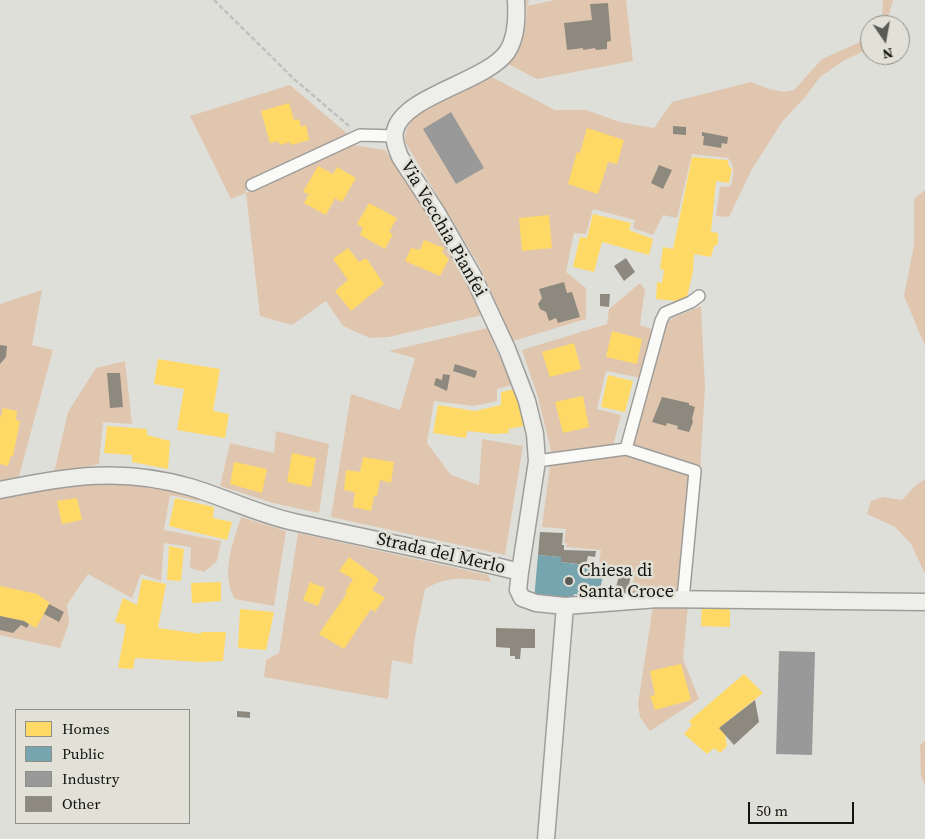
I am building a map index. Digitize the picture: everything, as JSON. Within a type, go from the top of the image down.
[{"type":"street","points":[[252,185],[360,135],[395,136],[395,130],[399,121],[411,110],[494,65],[507,53],[516,25],[516,0]]},
{"type":"street","name":"Via Vecchia Pianfei","points":[[395,136],[400,157],[438,214],[464,259],[507,349],[527,401],[535,434],[537,461],[520,572]]},
{"type":"street","points":[[626,450],[661,321],[665,314],[691,302],[698,296]]},
{"type":"street","points":[[537,461],[626,450],[695,471],[683,599]]},
{"type":"street","name":"Strada del Merlo","points":[[0,490],[57,478],[88,475],[144,477],[196,489],[267,515],[453,555],[520,572],[518,590],[522,598],[536,603],[565,606],[683,599],[798,602],[925,602]]},
{"type":"street","points":[[546,839],[565,606]]},
{"type":"path","points":[[214,0],[288,73],[360,135]]},
{"type":"shaded area","points":[[526,0],[529,0],[527,6],[555,0],[626,0],[633,61],[537,79],[506,63],[512,56],[523,34],[527,9]]},
{"type":"shaded area","points":[[883,0],[893,0],[889,15],[882,15]]},
{"type":"shaded area","points":[[860,41],[860,53],[843,61],[820,77],[806,96],[782,122],[752,169],[729,217],[716,216],[720,187],[731,186],[733,172],[731,161],[728,158],[692,154],[677,218],[663,215],[653,235],[633,228],[635,220],[593,209],[586,234],[574,233],[566,272],[586,288],[586,319],[513,341],[479,265],[405,142],[409,124],[422,111],[488,75],[555,110],[586,110],[620,122],[654,128],[672,102],[751,82],[784,92],[794,90],[822,59]]},
{"type":"shaded area","points":[[290,85],[350,136],[246,183],[246,193],[231,199],[190,116]]},
{"type":"shaded area","points":[[352,145],[385,150],[413,189],[438,230],[462,272],[482,315],[389,337],[370,338],[343,326],[326,301],[292,325],[260,316],[246,193]]},
{"type":"shaded area","points":[[925,190],[925,346],[904,296],[914,245],[914,199]]},
{"type":"shaded area","points":[[640,283],[645,289],[640,325],[654,330],[641,378],[606,371],[597,409],[621,415],[613,446],[552,455],[538,397],[522,350],[607,324],[609,309]]},
{"type":"shaded area","points":[[42,290],[32,345],[53,350],[18,480],[0,483],[0,304]]},
{"type":"shaded area","points":[[701,306],[705,388],[700,469],[631,447],[667,322]]},
{"type":"shaded area","points":[[487,328],[512,385],[497,389],[497,401],[474,406],[434,401],[427,443],[451,475],[479,485],[482,439],[523,446],[505,555],[331,517],[351,394],[400,410],[415,358],[389,351]]},
{"type":"shaded area","points":[[125,361],[132,424],[103,422],[99,464],[54,473],[68,412],[96,368]]},
{"type":"shaded area","points":[[276,431],[329,444],[319,513],[273,503],[220,486],[230,443],[274,453]]},
{"type":"shaded area","points":[[626,455],[691,474],[680,591],[631,594],[635,572],[599,562],[601,550],[566,547],[567,543],[564,543],[566,529],[542,527],[550,465]]},
{"type":"shaded area","points":[[925,479],[925,574],[911,544],[895,527],[867,514],[871,501],[883,497],[902,500],[915,486]]},
{"type":"shaded area","points":[[92,480],[166,487],[202,497],[199,501],[170,495],[164,530],[221,541],[217,561],[204,572],[190,568],[191,547],[164,543],[161,581],[141,574],[132,598],[88,574],[67,605],[69,623],[60,648],[0,635],[0,495]]},
{"type":"shaded area","points":[[241,517],[286,531],[274,606],[235,599],[231,589],[228,579],[229,558]]},
{"type":"shaded area","points":[[298,533],[488,575],[491,582],[457,579],[442,581],[425,589],[415,637],[412,664],[392,660],[388,699],[264,677],[266,660],[279,653]]},
{"type":"shaded area","points":[[653,606],[688,606],[683,659],[699,699],[650,731],[640,717],[638,704]]},
{"type":"shaded area","points":[[925,741],[925,786],[921,776],[920,745]]},
{"type":"building: Homes","points":[[289,103],[294,120],[299,119],[301,127],[306,125],[309,140],[291,145],[290,142],[280,145],[278,141],[270,143],[261,111]]},
{"type":"building: Homes","points":[[587,128],[624,140],[617,164],[608,162],[598,194],[568,184],[577,152],[580,153]]},
{"type":"building: Homes","points":[[692,157],[728,160],[729,167],[732,168],[729,183],[716,181],[711,232],[718,233],[718,244],[714,246],[711,257],[694,254],[693,271],[686,302],[656,299],[657,282],[662,283],[664,270],[660,269],[663,247],[673,249]]},
{"type":"building: Homes","points":[[318,166],[333,174],[337,167],[356,178],[342,202],[335,198],[326,215],[304,203],[309,194],[303,192]]},
{"type":"building: Homes","points":[[369,203],[397,218],[389,232],[393,234],[385,249],[360,235],[363,228],[357,224]]},
{"type":"building: Homes","points":[[593,214],[631,223],[629,230],[653,239],[649,255],[602,242],[594,272],[573,267],[580,237],[587,238]]},
{"type":"building: Homes","points":[[549,215],[552,248],[522,251],[519,218]]},
{"type":"building: Homes","points":[[424,240],[444,248],[442,252],[449,259],[440,276],[405,261],[411,248],[420,250]]},
{"type":"building: Homes","points":[[348,248],[359,262],[366,258],[384,284],[351,311],[335,291],[348,280],[333,259]]},
{"type":"building: Homes","points":[[612,331],[642,339],[637,364],[606,357]]},
{"type":"building: Homes","points":[[574,343],[581,369],[550,377],[542,352]]},
{"type":"building: Homes","points":[[158,359],[220,369],[213,411],[229,414],[225,438],[177,430],[184,389],[154,384]]},
{"type":"building: Homes","points":[[608,375],[633,381],[625,412],[601,407]]},
{"type":"building: Homes","points":[[515,389],[524,426],[508,429],[509,433],[495,434],[467,431],[466,438],[433,433],[438,405],[475,411],[501,405],[501,392]]},
{"type":"building: Homes","points":[[583,396],[589,427],[563,433],[555,402]]},
{"type":"building: Homes","points":[[3,408],[17,411],[16,420],[20,421],[13,456],[11,456],[8,466],[0,464],[0,416]]},
{"type":"building: Homes","points":[[107,426],[147,429],[147,435],[170,441],[168,469],[132,462],[132,455],[104,453]]},
{"type":"building: Homes","points":[[292,453],[316,458],[311,487],[287,482]]},
{"type":"building: Homes","points":[[363,457],[394,462],[391,483],[380,480],[377,496],[374,496],[371,511],[353,507],[355,492],[344,490],[346,470],[360,472]]},
{"type":"building: Homes","points":[[234,462],[267,469],[262,493],[230,484]]},
{"type":"building: Homes","points":[[77,498],[82,520],[62,524],[57,501]]},
{"type":"building: Homes","points":[[175,498],[214,507],[213,518],[232,522],[227,540],[169,526]]},
{"type":"building: Homes","points":[[169,546],[184,549],[181,581],[167,580]]},
{"type":"building: Homes","points":[[349,557],[379,579],[372,590],[385,598],[375,612],[371,609],[344,649],[319,634],[347,593],[345,592],[353,579],[339,571]]},
{"type":"building: Homes","points":[[142,579],[166,584],[158,628],[201,634],[201,632],[226,632],[223,661],[201,662],[135,658],[133,669],[118,668],[126,625],[115,622],[123,598],[137,605]]},
{"type":"building: Homes","points":[[221,582],[221,601],[192,603],[191,583]]},
{"type":"building: Homes","points":[[310,582],[325,588],[318,606],[303,600]]},
{"type":"building: Homes","points":[[0,586],[37,594],[50,603],[36,628],[24,621],[0,616]]},
{"type":"building: Homes","points":[[702,606],[730,606],[730,627],[701,626]]},
{"type":"building: Homes","points":[[240,609],[274,612],[266,650],[238,648]]},
{"type":"building: Homes","points":[[681,664],[691,700],[655,710],[650,696],[655,695],[650,671]]},
{"type":"building: Homes","points":[[744,674],[763,693],[719,728],[725,734],[727,746],[720,753],[714,748],[707,754],[684,734],[692,725],[689,721]]},
{"type":"building: Public","name":"Chiesa di Santa Croce","points":[[538,555],[561,557],[561,562],[604,568],[599,597],[574,594],[573,602],[534,599]]},
{"type":"building: Industry","points":[[451,112],[484,168],[456,184],[423,129]]},
{"type":"building: Industry","points":[[779,651],[815,652],[812,755],[776,754]]},
{"type":"building: Other","points":[[608,3],[611,41],[607,42],[607,49],[583,50],[583,48],[567,50],[564,23],[592,20],[590,4]]},
{"type":"building: Other","points":[[673,126],[686,127],[686,135],[673,134]]},
{"type":"building: Other","points":[[702,132],[728,137],[727,144],[722,143],[721,148],[703,145],[704,136],[702,136]]},
{"type":"building: Other","points":[[659,165],[672,170],[663,189],[651,183]]},
{"type":"building: Other","points":[[626,258],[635,272],[624,281],[614,266]]},
{"type":"building: Other","points":[[564,282],[567,293],[572,292],[580,317],[558,323],[556,318],[549,321],[546,312],[540,309],[538,304],[542,298],[539,289]]},
{"type":"building: Other","points":[[600,294],[610,294],[609,307],[600,306]]},
{"type":"building: Other","points":[[0,345],[7,346],[6,357],[0,364]]},
{"type":"building: Other","points":[[455,364],[477,371],[475,378],[453,371]]},
{"type":"building: Other","points":[[107,373],[120,373],[123,407],[110,408]]},
{"type":"building: Other","points":[[443,374],[450,375],[447,391],[434,385],[436,378],[442,380]]},
{"type":"building: Other","points":[[662,397],[689,403],[689,405],[695,407],[693,422],[689,432],[677,429],[678,426],[667,423],[666,426],[652,422]]},
{"type":"building: Other","points":[[540,532],[563,533],[562,545],[564,545],[564,550],[596,551],[595,557],[588,556],[586,565],[561,562],[561,557],[538,555]]},
{"type":"building: Other","points":[[620,572],[631,575],[627,594],[614,595]]},
{"type":"building: Other","points":[[49,604],[64,612],[59,622],[44,614]]},
{"type":"building: Other","points":[[0,616],[24,621],[29,624],[27,628],[21,625],[13,633],[0,630]]},
{"type":"building: Other","points":[[496,628],[535,629],[535,648],[521,648],[520,659],[515,659],[515,656],[510,656],[510,648],[496,647]]},
{"type":"building: Other","points":[[755,700],[759,722],[734,745],[719,728]]},
{"type":"building: Other","points":[[237,711],[250,712],[250,718],[237,717]]},
{"type":"place","name":"Chiesa di Santa Croce","points":[[569,581]]}]
